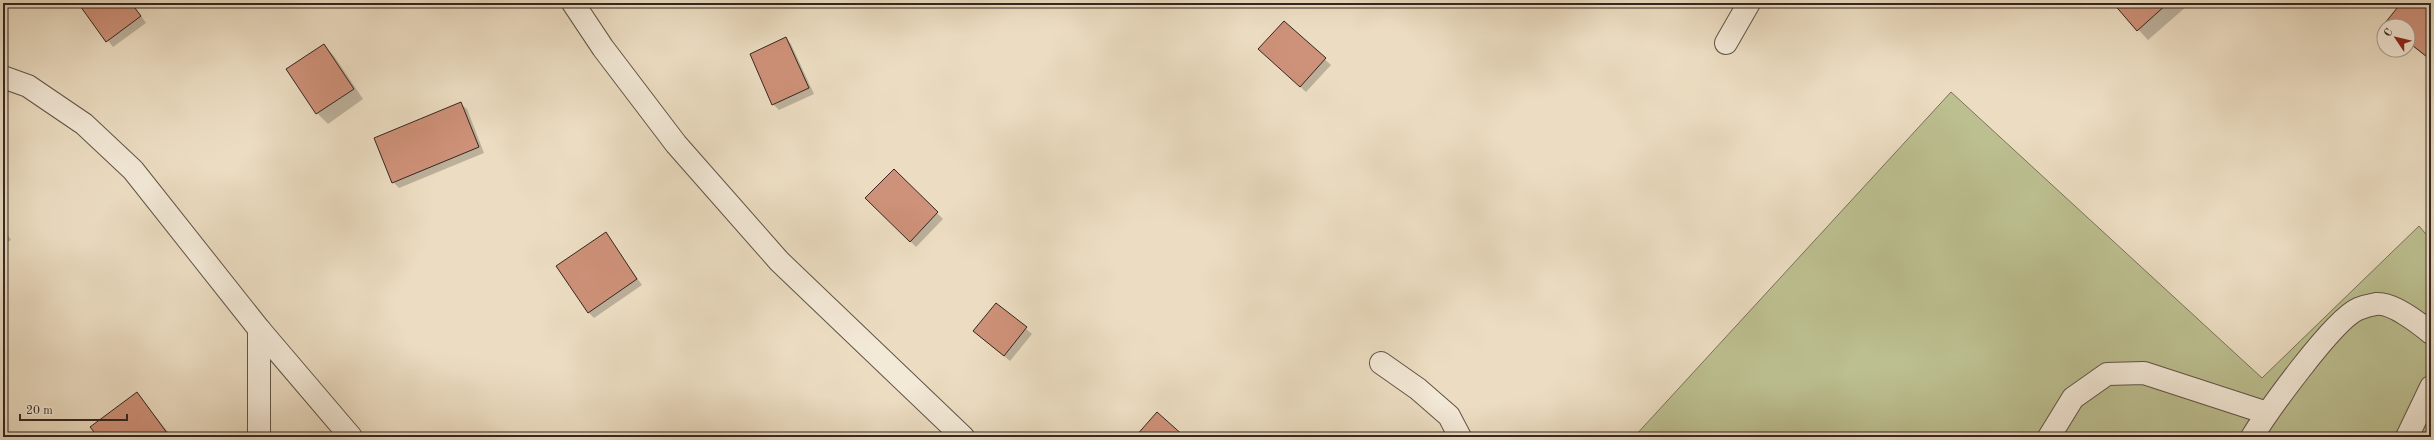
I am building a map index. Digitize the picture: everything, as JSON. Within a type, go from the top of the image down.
[{"type":"street","points":[[573,3],[603,48],[676,144],[779,261],[962,437]]},
{"type":"street","points":[[1726,43],[1749,3]]},
{"type":"street","points":[[3,78],[28,86],[84,124],[133,170],[259,329],[351,437]]},
{"type":"street","points":[[2252,437],[2267,413],[2334,329],[2357,309],[2377,304],[2399,311],[2431,333]]},
{"type":"street","points":[[259,329],[259,437]]},
{"type":"street","points":[[1381,363],[1418,389],[1449,416],[1460,437]]},
{"type":"street","points":[[2049,437],[2073,398],[2107,374],[2144,373],[2267,413]]},
{"type":"street","points":[[2407,437],[2431,387]]},
{"type":"green space","points":[[1951,92],[2262,378],[2419,226],[2431,240],[2431,437],[1634,437]]},
{"type":"building","points":[[78,3],[131,3],[141,16],[106,42]]},
{"type":"building","points":[[2113,3],[2168,3],[2137,31]]},
{"type":"building","points":[[2401,3],[2431,3],[2431,60],[2416,48],[2416,18],[2389,18]]},
{"type":"building","points":[[1284,21],[1326,58],[1300,87],[1258,49]]},
{"type":"building","points":[[786,37],[809,88],[772,105],[750,54]]},
{"type":"building","points":[[324,44],[354,89],[316,114],[286,69]]},
{"type":"building","points":[[461,102],[479,147],[392,183],[374,138]]},
{"type":"building","points":[[894,169],[938,212],[910,242],[865,198]]},
{"type":"building","points":[[606,232],[637,279],[588,313],[556,266]]},
{"type":"building","points":[[996,303],[1027,327],[1004,356],[973,331]]},
{"type":"building","points":[[137,392],[170,437],[98,437],[90,427]]},
{"type":"building","points":[[1157,412],[1185,437],[1135,437]]}]
